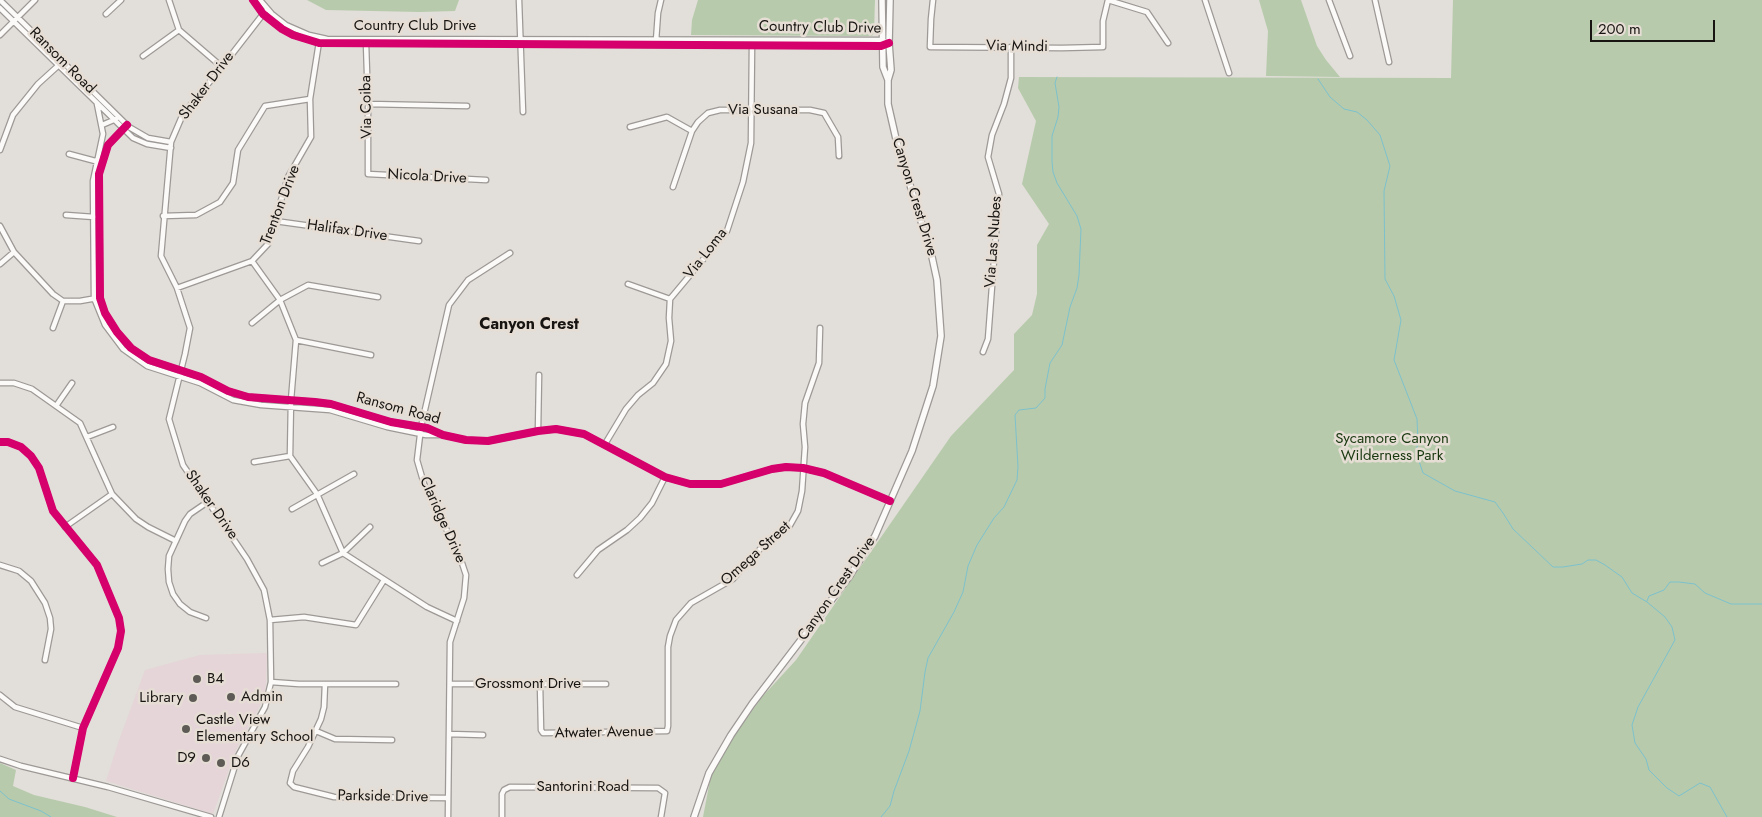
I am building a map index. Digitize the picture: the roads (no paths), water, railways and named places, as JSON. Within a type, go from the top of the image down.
[{"type":"main road","name":"Canyon Crest Drive","points":[[882,0],[881,43],[883,67],[888,80]]},
{"type":"main road","name":"Canyon Crest Drive","points":[[694,817],[708,773],[731,734],[849,577],[875,536],[912,451],[933,386],[941,336],[937,280],[932,257],[896,139],[888,104],[888,80],[891,70],[889,43],[890,0]]},
{"type":"street","name":"Ransom Road","points":[[0,0],[58,65],[121,128]]},
{"type":"street","points":[[0,35],[35,0]]},
{"type":"street","points":[[106,14],[121,0]]},
{"type":"street","points":[[169,0],[179,30],[222,67]]},
{"type":"street","name":"Country Club Drive","points":[[253,0],[262,14],[282,29],[293,35],[319,41],[520,42],[656,40],[752,43],[889,43]]},
{"type":"street","name":"Country Club Drive","points":[[260,0],[267,9],[286,25],[319,41]]},
{"type":"street","points":[[519,0],[523,112]]},
{"type":"street","points":[[656,46],[658,13],[661,0]]},
{"type":"street","name":"Via Mindi","points":[[933,0],[930,47],[1103,47],[1103,21],[1108,0]]},
{"type":"street","points":[[1108,0],[1147,12],[1168,43]]},
{"type":"street","points":[[1205,0],[1229,73]]},
{"type":"street","points":[[1330,0],[1350,56]]},
{"type":"street","points":[[1375,0],[1389,62]]},
{"type":"street","name":"Ransom Road","points":[[0,8],[63,61],[123,121],[121,128],[110,141],[93,181],[96,217],[97,298],[106,325],[127,352],[147,366],[209,380],[228,391],[248,398],[331,404],[420,430]]},
{"type":"street","name":"Shaker Drive","points":[[219,817],[238,756],[265,707],[271,682],[270,620],[264,590],[248,559],[183,465],[169,418],[190,328],[177,288],[161,256],[171,145],[183,114],[267,9]]},
{"type":"street","points":[[144,56],[179,30]]},
{"type":"street","name":"Trenton Drive","points":[[177,288],[252,261],[268,244],[288,177],[311,137],[310,100],[319,41]]},
{"type":"street","name":"Via Coiba","points":[[366,42],[368,174]]},
{"type":"street","name":"Country Club Drive","points":[[520,42],[656,46],[752,43]]},
{"type":"street","name":"Via Loma","points":[[670,299],[727,231],[743,182],[751,142],[752,43]]},
{"type":"street","name":"Via Las Nubes","points":[[983,352],[988,340],[999,194],[988,157],[992,135],[1004,104],[1011,78],[1011,47]]},
{"type":"street","points":[[0,150],[13,115],[38,84],[63,61]]},
{"type":"street","points":[[164,216],[196,216],[220,202],[233,182],[238,150],[265,106],[310,100]]},
{"type":"street","name":"Ransom Road","points":[[98,104],[102,125],[100,162]]},
{"type":"street","points":[[368,104],[467,106]]},
{"type":"street","name":"Via Susana","points":[[673,187],[692,131],[708,113],[720,110],[810,110],[824,113],[838,137],[839,156]]},
{"type":"street","points":[[630,127],[667,117],[692,131]]},
{"type":"street","points":[[102,125],[114,120],[123,121],[135,132],[171,145]]},
{"type":"street","points":[[121,128],[133,138],[147,144],[171,145]]},
{"type":"street","points":[[69,154],[100,162]]},
{"type":"street","name":"Nicola Drive","points":[[368,174],[486,180]]},
{"type":"street","points":[[66,215],[96,217]]},
{"type":"street","name":"Halifax Drive","points":[[275,221],[419,241]]},
{"type":"street","points":[[0,226],[14,252],[47,288],[63,300],[80,301],[97,298]]},
{"type":"street","points":[[0,264],[14,252]]},
{"type":"street","name":"Claridge Drive","points":[[448,817],[450,642],[464,598],[466,575],[460,557],[424,484],[416,460],[420,430],[449,305],[468,280],[510,253]]},
{"type":"street","points":[[252,261],[280,300],[296,340],[291,400],[290,456],[317,494],[342,552],[427,607],[457,621]]},
{"type":"street","points":[[605,444],[626,409],[638,395],[653,384],[663,370],[671,341],[670,299],[628,284]]},
{"type":"street","points":[[252,323],[280,300],[308,285],[378,297]]},
{"type":"street","points":[[53,328],[63,300]]},
{"type":"street","name":"Omega Street","points":[[667,731],[668,647],[675,623],[691,603],[730,581],[758,551],[789,526],[796,515],[801,501],[805,447],[803,424],[806,404],[819,363],[820,328]]},
{"type":"street","points":[[296,340],[371,356]]},
{"type":"street","name":"Ransom Road","points":[[180,373],[233,400],[247,403],[330,410],[387,427],[420,430],[427,428],[443,435],[466,440],[488,441],[556,429],[584,434],[665,477],[690,484],[715,484],[735,481],[776,468],[803,468],[824,473],[890,501]]},
{"type":"street","points":[[538,431],[539,375]]},
{"type":"street","points":[[0,383],[14,383],[32,389],[80,423],[88,437],[112,494],[136,519],[176,541]]},
{"type":"street","points":[[56,406],[72,383]]},
{"type":"street","points":[[88,437],[114,427]]},
{"type":"street","points":[[0,442],[8,442],[21,448],[31,456],[39,468],[52,511],[96,565],[119,618],[121,631],[118,648],[83,728],[73,778]]},
{"type":"street","points":[[254,462],[290,456]]},
{"type":"street","points":[[292,509],[354,474]]},
{"type":"street","points":[[577,575],[595,553],[628,530],[640,518],[652,503],[665,477]]},
{"type":"street","points":[[65,527],[112,494]]},
{"type":"street","points":[[206,618],[190,612],[180,604],[173,594],[169,582],[168,569],[169,556],[190,514],[209,501]]},
{"type":"street","points":[[322,564],[342,552],[370,527]]},
{"type":"street","points":[[0,565],[19,571],[31,581],[45,603],[51,629],[45,660]]},
{"type":"street","points":[[270,620],[304,617],[356,626],[384,580]]},
{"type":"street","points":[[271,682],[396,684]]},
{"type":"street","points":[[325,684],[324,708],[316,731],[335,739],[392,740]]},
{"type":"street","name":"Grossmont Drive","points":[[450,684],[606,684]]},
{"type":"street","name":"Atwater Avenue","points":[[540,684],[542,732],[667,731]]},
{"type":"street","points":[[0,695],[16,707],[83,728]]},
{"type":"street","name":"Parkside Drive","points":[[316,731],[293,771],[290,783],[294,787],[334,797],[448,798]]},
{"type":"street","points":[[449,734],[483,735]]},
{"type":"street","points":[[0,759],[211,817]]},
{"type":"street","name":"Santorini Road","points":[[502,817],[502,794],[504,790],[510,787],[661,789],[665,793],[661,817]]},
{"type":"waterway","points":[[881,817],[890,806],[909,751],[920,711],[928,658],[963,592],[968,566],[977,545],[994,518],[1004,507],[1017,480],[1015,415],[1019,410],[1036,408],[1045,398],[1050,363],[1062,345],[1070,307],[1077,288],[1081,229],[1077,216],[1057,183],[1053,172],[1052,136],[1059,107],[1055,83],[1057,77]]},
{"type":"waterway","points":[[1318,79],[1330,97],[1344,109],[1357,112],[1380,135],[1390,166],[1384,191],[1385,279],[1394,296],[1401,320],[1394,360],[1417,419],[1418,442],[1416,452],[1423,473],[1455,491],[1495,502],[1513,529],[1553,567],[1582,564],[1588,560],[1596,560],[1622,577],[1632,593],[1647,602],[1665,617],[1672,627],[1675,640],[1638,707],[1632,725],[1635,743],[1646,759],[1649,770],[1667,788],[1679,796],[1700,783],[1710,787],[1727,817]]},
{"type":"waterway","points":[[1647,601],[1649,596],[1664,590],[1670,582],[1679,582],[1695,584],[1705,593],[1731,604],[1762,604]]},
{"type":"waterway","points":[[0,791],[9,799],[41,811],[51,817]]},
{"type":"place","name":"B4","points":[[197,679]]},
{"type":"place","name":"Admin","points":[[231,697]]},
{"type":"place","name":"Library","points":[[193,698]]},
{"type":"place","name":"Castle View Elementary School","points":[[186,729]]},
{"type":"place","name":"D9","points":[[206,758]]},
{"type":"place","name":"D6","points":[[221,763]]},
{"type":"district","name":"Canyon Crest","points":[[529,325]]},
{"type":"park label","name":"Sycamore Canyon Wilderness Park","points":[[1392,448]]}]
